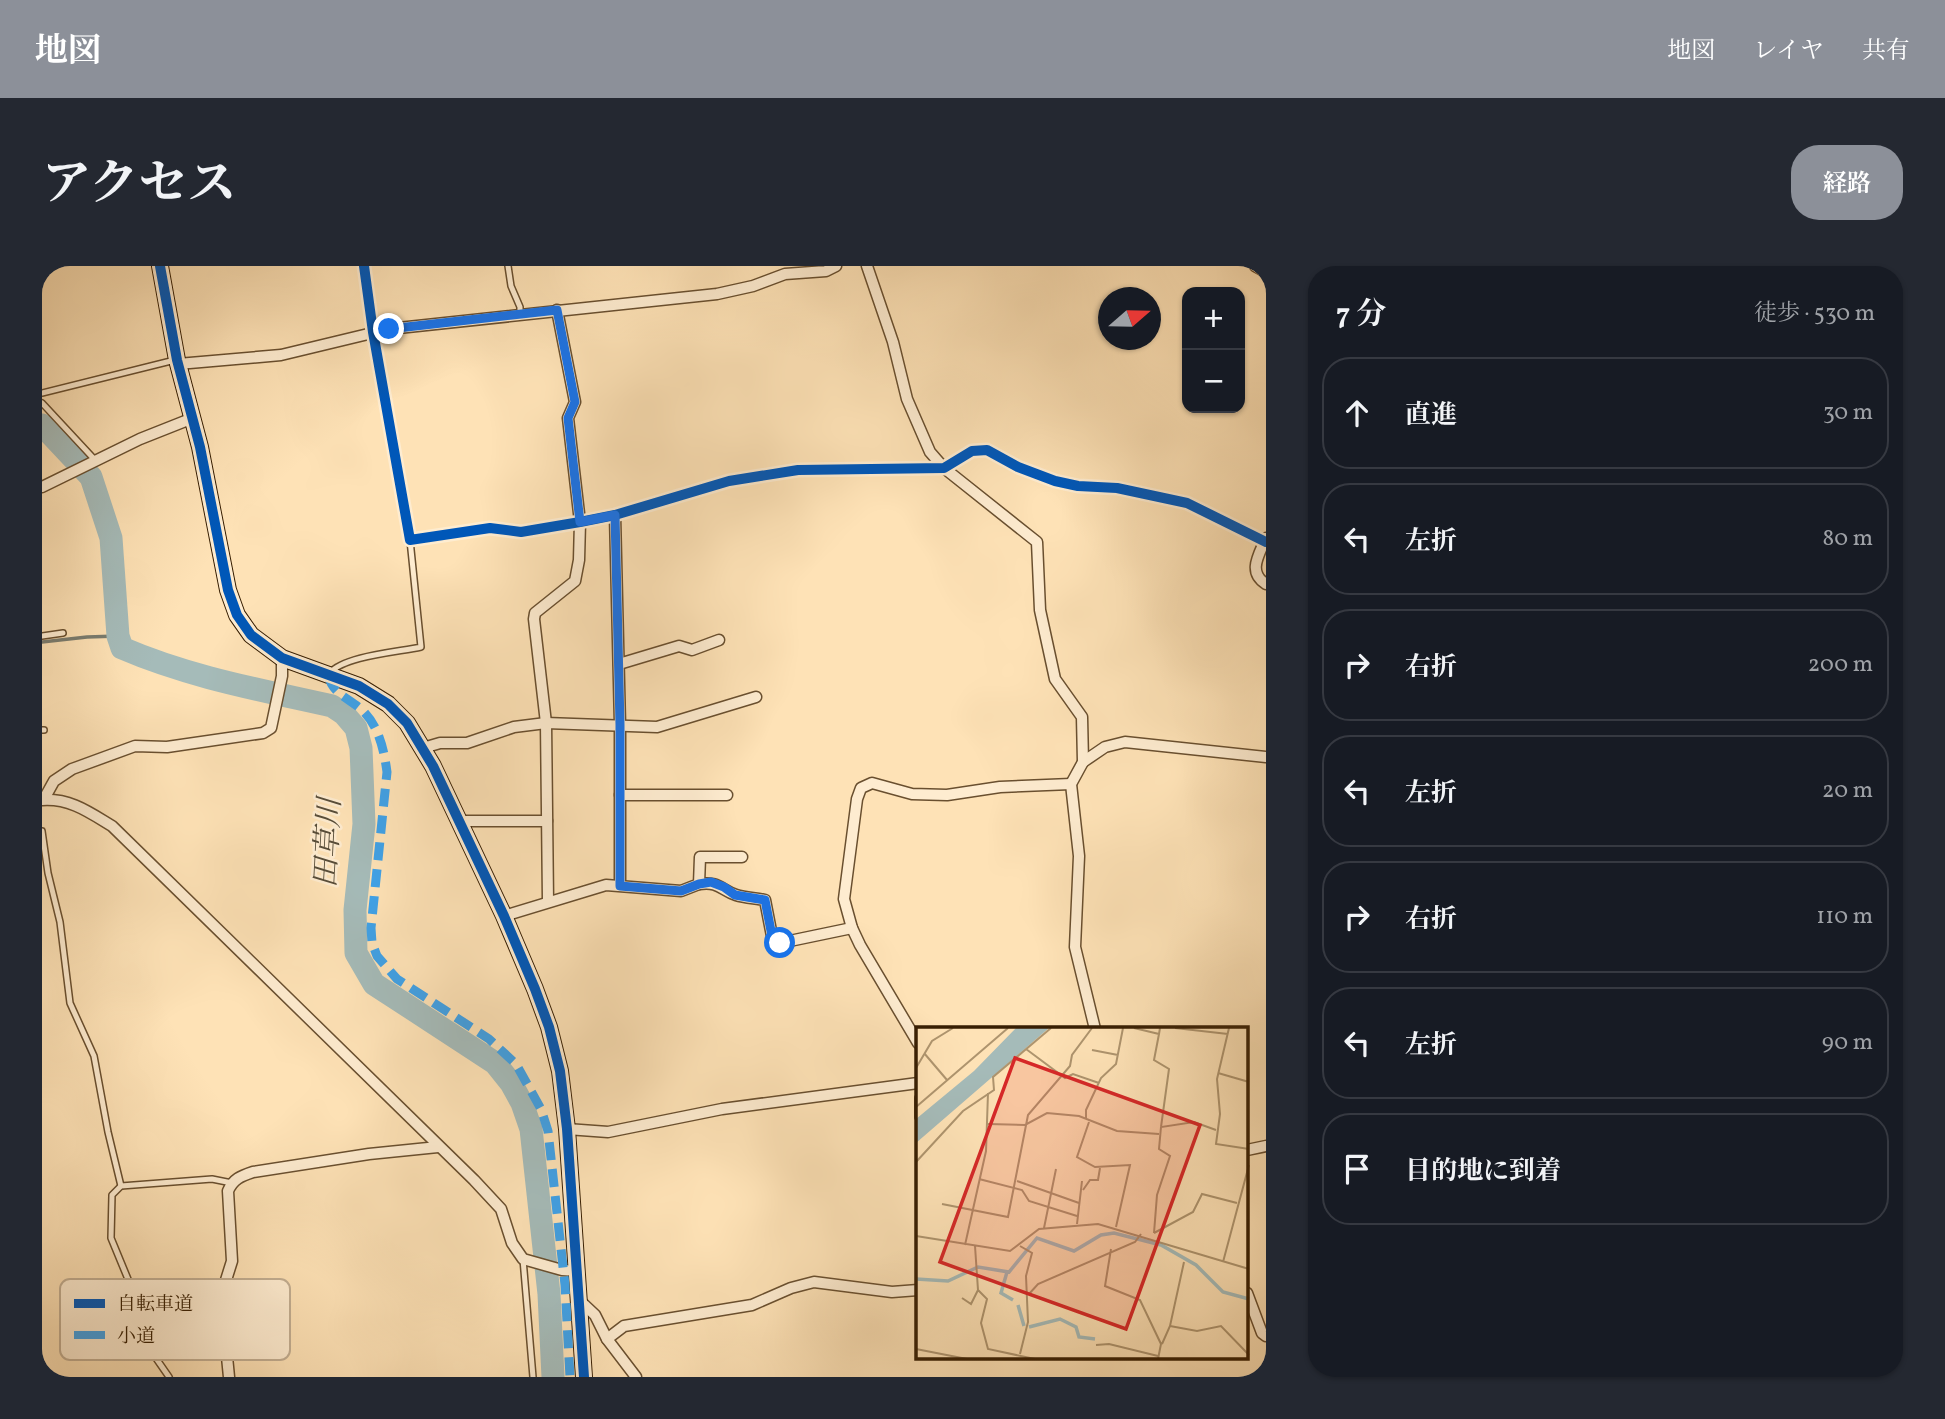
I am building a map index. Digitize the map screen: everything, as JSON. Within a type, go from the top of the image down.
[{"type":"street","points":[[160,266],[177,362],[193,418],[228,590],[237,615],[251,635],[282,658],[359,686],[387,704],[407,723],[423,748],[504,916],[549,1027],[560,1071],[567,1129],[569,1271],[579,1300],[584,1377]]},
{"type":"street","points":[[364,266],[410,540],[490,528],[521,532],[580,522],[615,515],[729,481],[798,470],[944,468],[972,451],[987,450],[1018,467],[1055,481],[1078,486],[1117,488],[1187,503],[1265,540],[1254,571],[1257,578],[1266,583]]},
{"type":"street","points":[[177,362],[281,355],[373,332],[717,294],[753,286],[785,274],[826,271],[836,266]]},
{"type":"street","points":[[867,266],[907,399],[930,452],[944,468],[1037,542],[1040,610],[1055,679],[1082,717],[1083,762]]},
{"type":"street","points":[[1255,266],[1266,272]]},
{"type":"street","points":[[548,901],[546,723],[534,619],[536,613],[575,581],[579,560],[580,522],[568,418],[575,402],[557,310]]},
{"type":"street","points":[[42,487],[140,439],[193,418]]},
{"type":"street","points":[[615,515],[620,725],[620,886]]},
{"type":"street","points":[[619,664],[679,646],[692,650],[719,640]]},
{"type":"street","points":[[282,658],[282,677],[271,728],[263,733],[167,747],[135,746],[72,769],[54,781],[43,801],[76,804],[113,826],[474,1180],[501,1209],[512,1243],[523,1259],[569,1271]]},
{"type":"street","points":[[423,748],[440,743],[467,743],[514,727],[546,723],[657,727],[756,697]]},
{"type":"street","points":[[1095,1027],[1075,947],[1079,856],[1071,784],[1083,762],[1105,747],[1125,742],[1266,757]]},
{"type":"street","points":[[916,1040],[852,928],[844,899],[857,799],[861,788],[872,783],[912,794],[947,795],[1000,787],[1071,784]]},
{"type":"street","points":[[620,794],[727,795]]},
{"type":"street","points":[[459,821],[547,821]]},
{"type":"street","points":[[699,884],[700,857],[742,858]]},
{"type":"street","points":[[504,916],[606,885],[681,891],[711,882],[735,895],[765,900],[772,936],[780,943],[852,928]]},
{"type":"street","points":[[567,1129],[608,1132],[722,1109],[916,1083]]},
{"type":"street","points":[[1248,1150],[1266,1146]]},
{"type":"street","points":[[226,1279],[232,1261],[228,1191],[239,1177],[253,1172],[369,1154],[438,1147]]},
{"type":"street","points":[[607,1339],[624,1326],[751,1305],[814,1282],[892,1292],[916,1290]]},
{"type":"street","points":[[1248,1296],[1262,1333],[1266,1336]]},
{"type":"street","points":[[579,1300],[595,1315],[607,1339],[636,1377]]},
{"type":"lane","points":[[508,266],[520,314]]},
{"type":"lane","points":[[42,393],[177,362]]},
{"type":"lane","points":[[42,402],[93,461]]},
{"type":"lane","points":[[328,675],[335,666],[421,648],[410,540]]},
{"type":"lane","points":[[42,636],[63,634]]},
{"type":"lane","points":[[42,831],[48,873],[60,922],[71,1003],[94,1056],[121,1186]]},
{"type":"lane","points":[[128,1279],[111,1238],[112,1195],[121,1186],[212,1180],[232,1183]]},
{"type":"lane","points":[[523,1259],[533,1377]]},
{"type":"lane","points":[[157,1360],[169,1377]]},
{"type":"waterway","name":"田草川","points":[[42,425],[91,477],[111,538],[118,636],[122,648],[199,675],[332,706],[344,714],[356,728],[361,748],[364,824],[355,910],[356,953],[374,984],[495,1063],[522,1103],[531,1129],[549,1294],[553,1377]]},
{"type":"waterway","points":[[42,642],[118,636]]},
{"type":"marked path","points":[[328,675],[333,687],[362,710],[373,723],[386,764],[371,928],[372,943],[377,956],[397,979],[489,1039],[516,1064],[541,1109],[548,1131],[565,1285],[570,1377]]},
{"type":"cycle path","points":[[160,266],[177,360],[200,447],[228,590],[237,615],[251,635],[282,658],[359,686],[388,704],[407,723],[433,766],[504,916],[535,989],[549,1027],[560,1071],[567,1129],[584,1377]]},
{"type":"cycle path","points":[[364,266],[410,540],[490,528],[521,532],[580,522],[615,515],[729,481],[798,470],[944,468],[972,451],[987,450],[1018,467],[1055,481],[1078,486],[1117,488],[1187,503],[1266,542]]},
{"type":"route","points":[[389,329],[557,310],[575,402],[568,418],[580,522],[615,515],[620,725],[620,886],[681,891],[711,882],[735,895],[765,900],[772,936],[780,943]]}]
